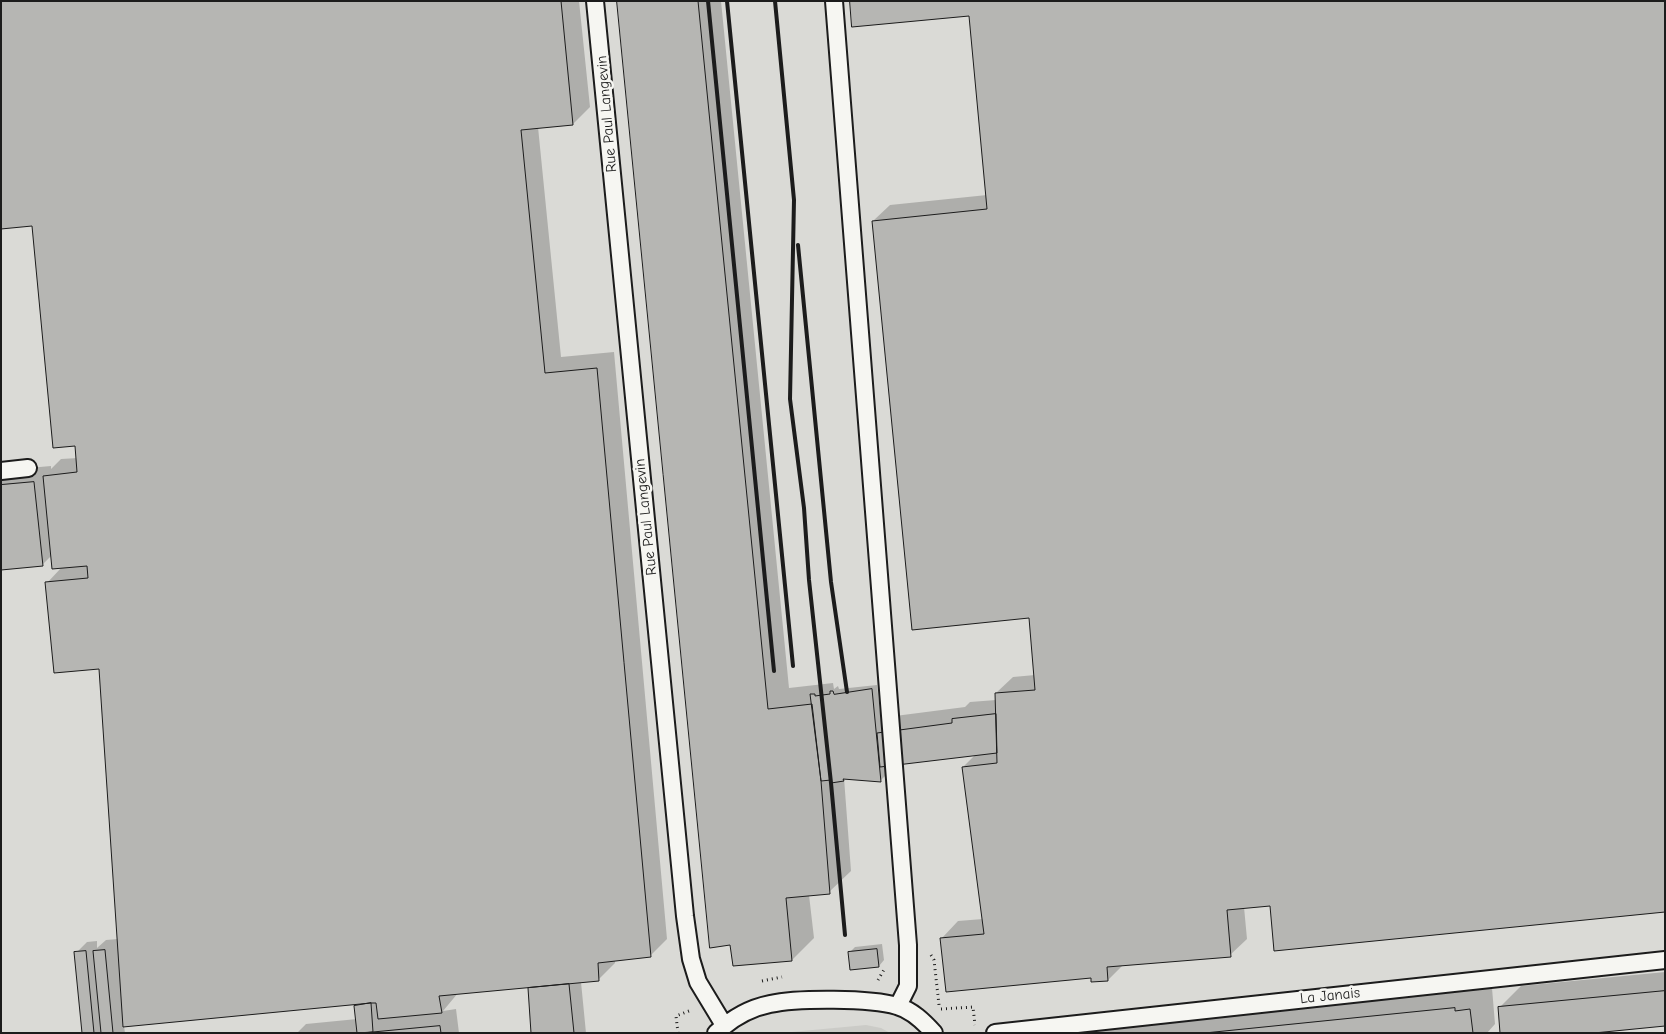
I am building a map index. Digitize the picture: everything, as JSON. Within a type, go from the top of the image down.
[{"type":"lane","name":"Rue Paul Langevin","points":[[596,1],[685,916],[691,959],[698,982],[720,1029]]},
{"type":"lane","points":[[834,1],[908,944],[908,986],[898,1006]]},
{"type":"lane","points":[[1,471],[28,468]]},
{"type":"lane","name":"La Janais","points":[[995,1033],[1665,960]]},
{"type":"lane","points":[[720,1029],[747,1011],[769,1004],[867,1001],[898,1006],[913,1014],[934,1033]]},
{"type":"path","points":[[942,1009],[973,1008],[976,1033]]},
{"type":"shaded area","points":[[1,1],[1665,1],[1665,1033],[1,1033]]},
{"type":"shaded area","points":[[866,1025],[881,1028],[890,1033],[781,1033]]},
{"type":"building","points":[[1,1],[561,1],[573,125],[521,130],[545,373],[597,368],[651,957],[598,963],[599,981],[439,996],[442,1013],[378,1019],[376,1003],[371,1003],[123,1027],[99,669],[54,673],[45,582],[88,578],[87,566],[52,569],[43,476],[77,472],[75,446],[53,448],[32,226],[1,229]]},
{"type":"building","points":[[617,1],[698,1],[768,709],[812,704],[821,781],[830,894],[786,898],[792,961],[733,966],[730,945],[710,948]]},
{"type":"building","points":[[850,1],[1665,1],[1665,912],[1274,951],[1270,906],[1227,910],[1231,957],[1107,967],[1108,981],[1091,982],[1091,978],[946,992],[940,938],[984,934],[962,767],[997,763],[995,693],[1035,690],[1029,618],[912,630],[872,221],[987,209],[969,16],[852,27]]},
{"type":"building","points":[[34,482],[43,566],[1,570],[1,485]]},
{"type":"building","points":[[872,689],[881,782],[843,779],[844,781],[831,783],[831,780],[821,781],[810,694],[815,694],[815,696],[830,694],[830,691],[833,691],[834,694]]},
{"type":"building","points":[[996,714],[997,753],[880,767],[877,733],[952,723],[952,719]]},
{"type":"building","points":[[877,949],[879,967],[850,970],[848,952]]},
{"type":"building","points":[[105,950],[113,1033],[101,1033],[93,951]]},
{"type":"building","points":[[86,951],[94,1033],[82,1033],[74,952]]},
{"type":"building","points":[[569,984],[574,1033],[531,1033],[528,988]]},
{"type":"building","points":[[1665,991],[1665,1026],[1594,1033],[1500,1033],[1498,1007]]},
{"type":"building","points":[[371,1003],[373,1032],[357,1033],[354,1006]]},
{"type":"building","points":[[1455,1008],[1455,1011],[1470,1009],[1473,1033],[1205,1033]]},
{"type":"building","points":[[440,1026],[441,1033],[363,1033],[373,1032]]},
{"type":"railway","points":[[708,1],[774,671]]},
{"type":"railway","points":[[727,1],[793,666]]},
{"type":"railway","points":[[775,1],[794,200],[790,399],[804,508],[809,580],[845,935]]},
{"type":"railway","points":[[798,245],[831,582],[847,692]]}]
